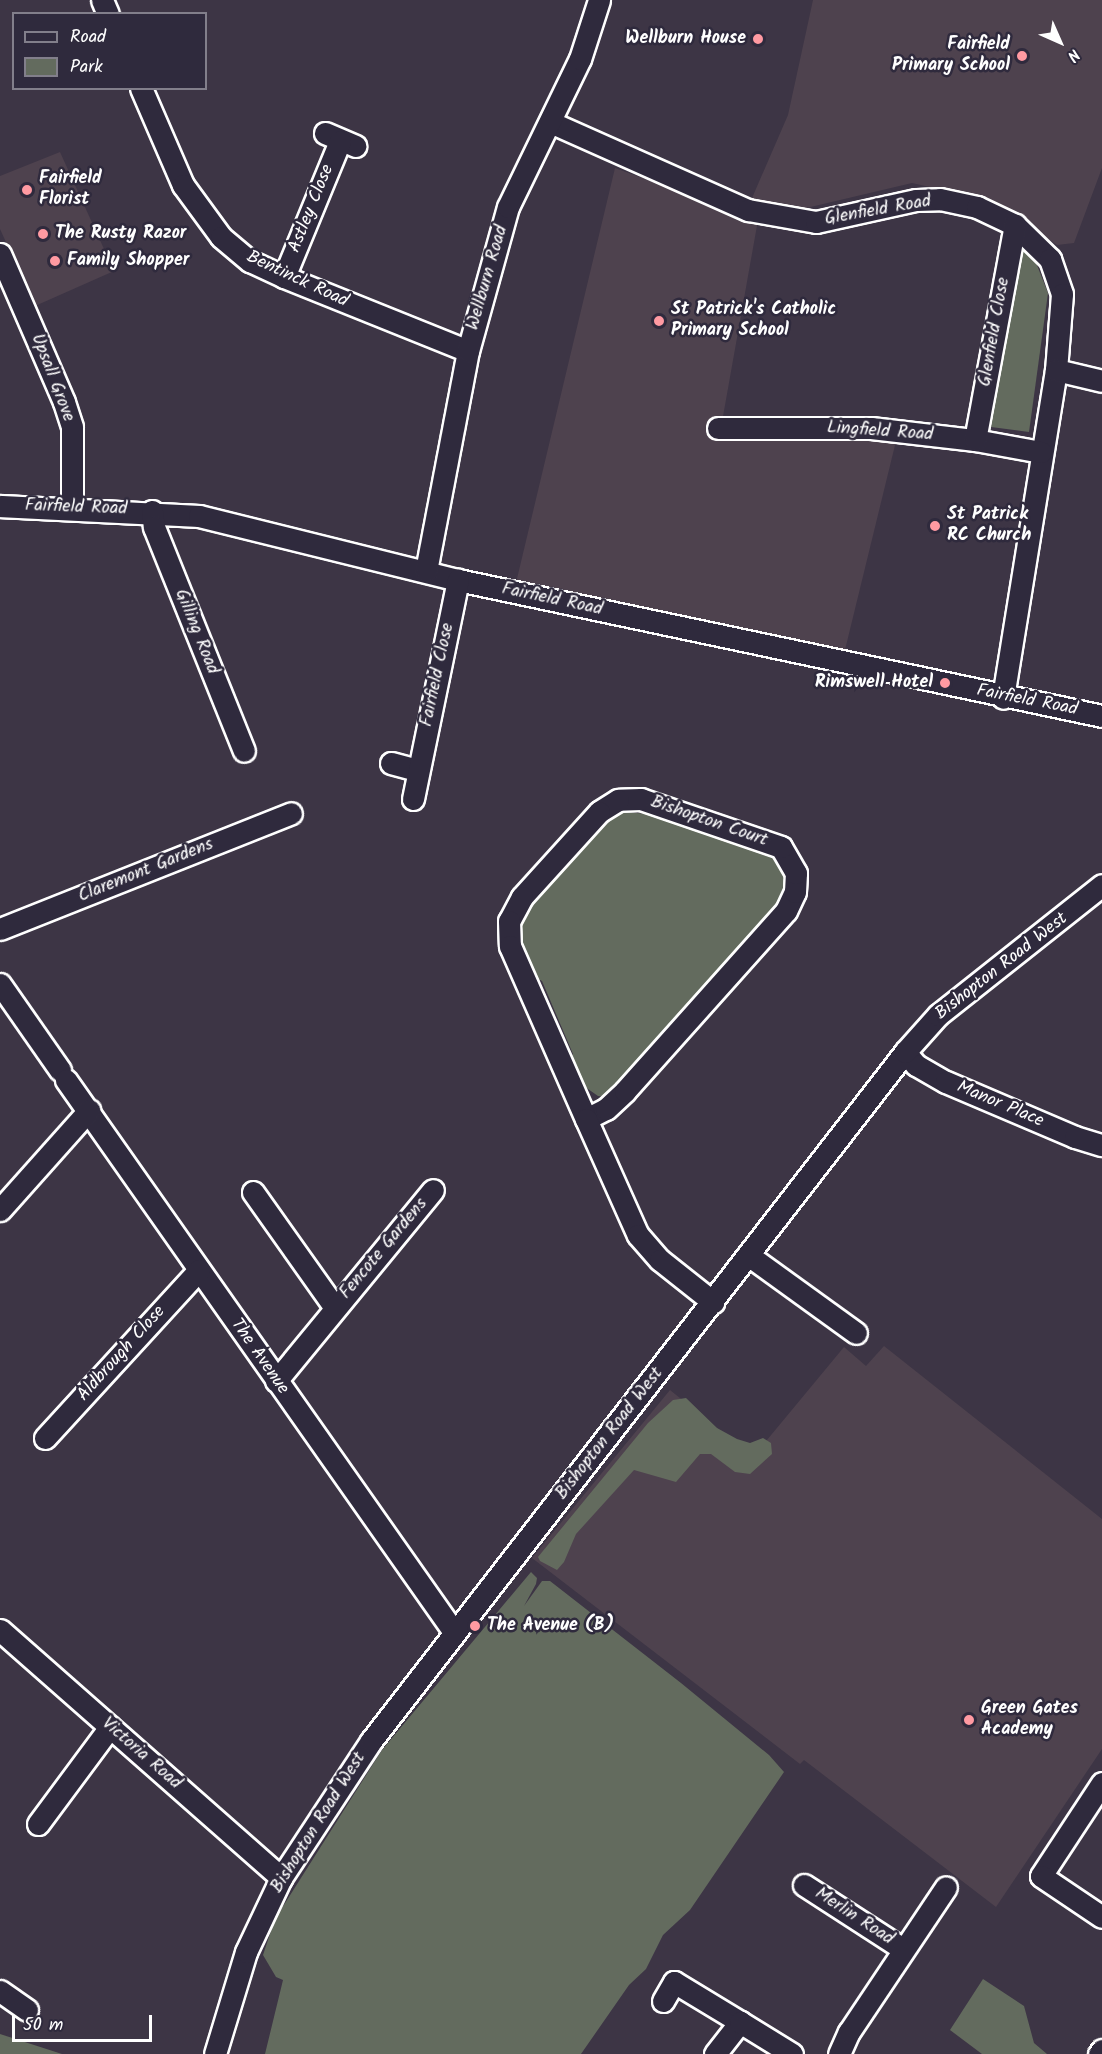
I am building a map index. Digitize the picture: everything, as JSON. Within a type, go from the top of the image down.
[{"type":"street","name":"Wellburn Road","points":[[426,571],[468,351],[508,207],[580,59],[599,0]]},
{"type":"street","name":"Bentinck Road","points":[[142,90],[183,185],[201,213],[221,237],[250,261],[284,277],[468,351]]},
{"type":"street","name":"Glenfield Road","points":[[550,122],[748,210],[816,222],[916,200],[940,200],[977,207],[1015,225],[1050,260],[1062,294],[1056,370],[1003,698]]},
{"type":"street","name":"Astley Close","points":[[284,277],[340,140]]},
{"type":"street","name":"Glenfield Close","points":[[975,440],[1015,225]]},
{"type":"street","name":"Upsall Grove","points":[[0,255],[69,419],[72,508]]},
{"type":"street","points":[[1056,370],[1102,381]]},
{"type":"street","name":"Lingfield Road","points":[[718,430],[872,428],[975,440],[1041,452]]},
{"type":"street","name":"Fairfield Road","points":[[0,506],[152,511],[198,516],[458,580],[1003,698],[1102,716]]},
{"type":"street","name":"Gilling Road","points":[[152,511],[154,527],[244,752]]},
{"type":"street","name":"Fairfield Close","points":[[413,799],[458,580]]},
{"type":"street","points":[[391,763],[418,770]]},
{"type":"street","name":"Bishopton Court","points":[[586,1119],[606,1109],[625,1091],[786,910],[795,892],[796,873],[781,847],[630,798],[599,812],[522,897],[509,921],[510,946],[586,1119],[638,1235],[660,1260],[713,1302]]},
{"type":"street","name":"Claremont Gardens","points":[[0,929],[291,813]]},
{"type":"street","name":"Bishopton Road West","points":[[215,2050],[246,1952],[281,1878],[371,1741],[905,1052],[938,1015],[1102,885]]},
{"type":"street","name":"The Avenue","points":[[0,984],[454,1632]]},
{"type":"street","name":"Manor Place","points":[[905,1052],[916,1065],[946,1082],[1075,1137],[1102,1145]]},
{"type":"street","points":[[0,1210],[89,1110]]},
{"type":"street","name":"Fencote Gardens","points":[[276,1381],[433,1190]]},
{"type":"street","name":"Fencote Gardens","points":[[254,1192],[335,1308]]},
{"type":"street","points":[[748,1255],[856,1333]]},
{"type":"street","name":"Aldbrough Close","points":[[45,1438],[199,1270]]},
{"type":"street","name":"Victoria Road","points":[[3,1638],[110,1727],[281,1878]]},
{"type":"street","points":[[38,1824],[110,1727]]},
{"type":"street","points":[[1102,1783],[1041,1876],[1102,1917]]},
{"type":"street","name":"Merlin Road","points":[[804,1885],[903,1950]]},
{"type":"street","name":"Merlin Road","points":[[839,2054],[903,1950],[946,1887]]},
{"type":"street","points":[[663,2001],[674,1982],[792,2054]]},
{"type":"street","points":[[0,1991],[27,2010]]},
{"type":"street","points":[[715,2054],[740,2022]]},
{"type":"street","points":[[1099,2054],[1102,2050]]},
{"type":"shaded area","name":"Fairfield Primary School","points":[[813,0],[1102,0],[1102,168],[1074,243],[1057,245],[991,201],[912,183],[802,209],[752,198],[788,115]]},
{"type":"shaded area","points":[[60,152],[114,271],[35,306],[0,229],[0,176]]},
{"type":"shaded area","name":"St Patrick's Catholic Primary School","points":[[615,168],[758,220],[722,422],[897,437],[844,654],[515,587]]},
{"type":"shaded area","points":[[884,1346],[1102,1519],[1102,1749],[996,1907],[804,1760],[800,1764],[532,1558],[670,1390],[753,1457],[844,1347],[866,1366]]},
{"type":"green space","points":[[1021,250],[1033,255],[1048,293],[1029,432],[991,427],[1013,256]]},
{"type":"green space","points":[[623,812],[650,814],[771,855],[785,870],[786,887],[780,903],[747,948],[737,949],[646,1050],[648,1058],[608,1097],[598,1096],[578,1082],[568,1061],[573,1054],[542,981],[533,976],[518,928],[533,900],[605,822]]},
{"type":"green space","points":[[686,1398],[717,1428],[737,1439],[750,1443],[763,1438],[771,1443],[772,1454],[750,1474],[735,1472],[711,1454],[700,1454],[676,1482],[634,1470],[576,1534],[564,1562],[557,1570],[540,1561],[538,1557],[648,1423],[673,1400]]},
{"type":"green space","points":[[531,1572],[537,1578],[536,1584],[524,1606],[542,1581],[550,1581],[681,1683],[769,1755],[784,1772],[690,1910],[663,1935],[646,1969],[629,1985],[581,2054],[265,2054],[283,1980],[276,1977],[263,1955],[275,1919],[382,1750]]},
{"type":"green space","points":[[983,1979],[1024,2006],[1034,2043],[1047,2054],[982,2054],[950,2030]]},
{"type":"green space","points":[[0,2034],[62,2054],[0,2054]]},
{"type":"place","name":"Wellburn House","points":[[758,39]]},
{"type":"place","name":"Fairfield Primary School","points":[[1022,56]]},
{"type":"place","name":"Fairfield Florist","points":[[27,190]]},
{"type":"place","name":"The Rusty Razor","points":[[43,234]]},
{"type":"place","name":"Family Shopper","points":[[55,261]]},
{"type":"place","name":"St Patrick's Catholic Primary School","points":[[659,321]]},
{"type":"place","name":"St Patrick RC Church","points":[[935,526]]},
{"type":"place","name":"Rimswell Hotel","points":[[945,683]]},
{"type":"place","name":"The Avenue (B)","points":[[475,1626]]},
{"type":"place","name":"Green Gates Academy","points":[[969,1720]]}]
